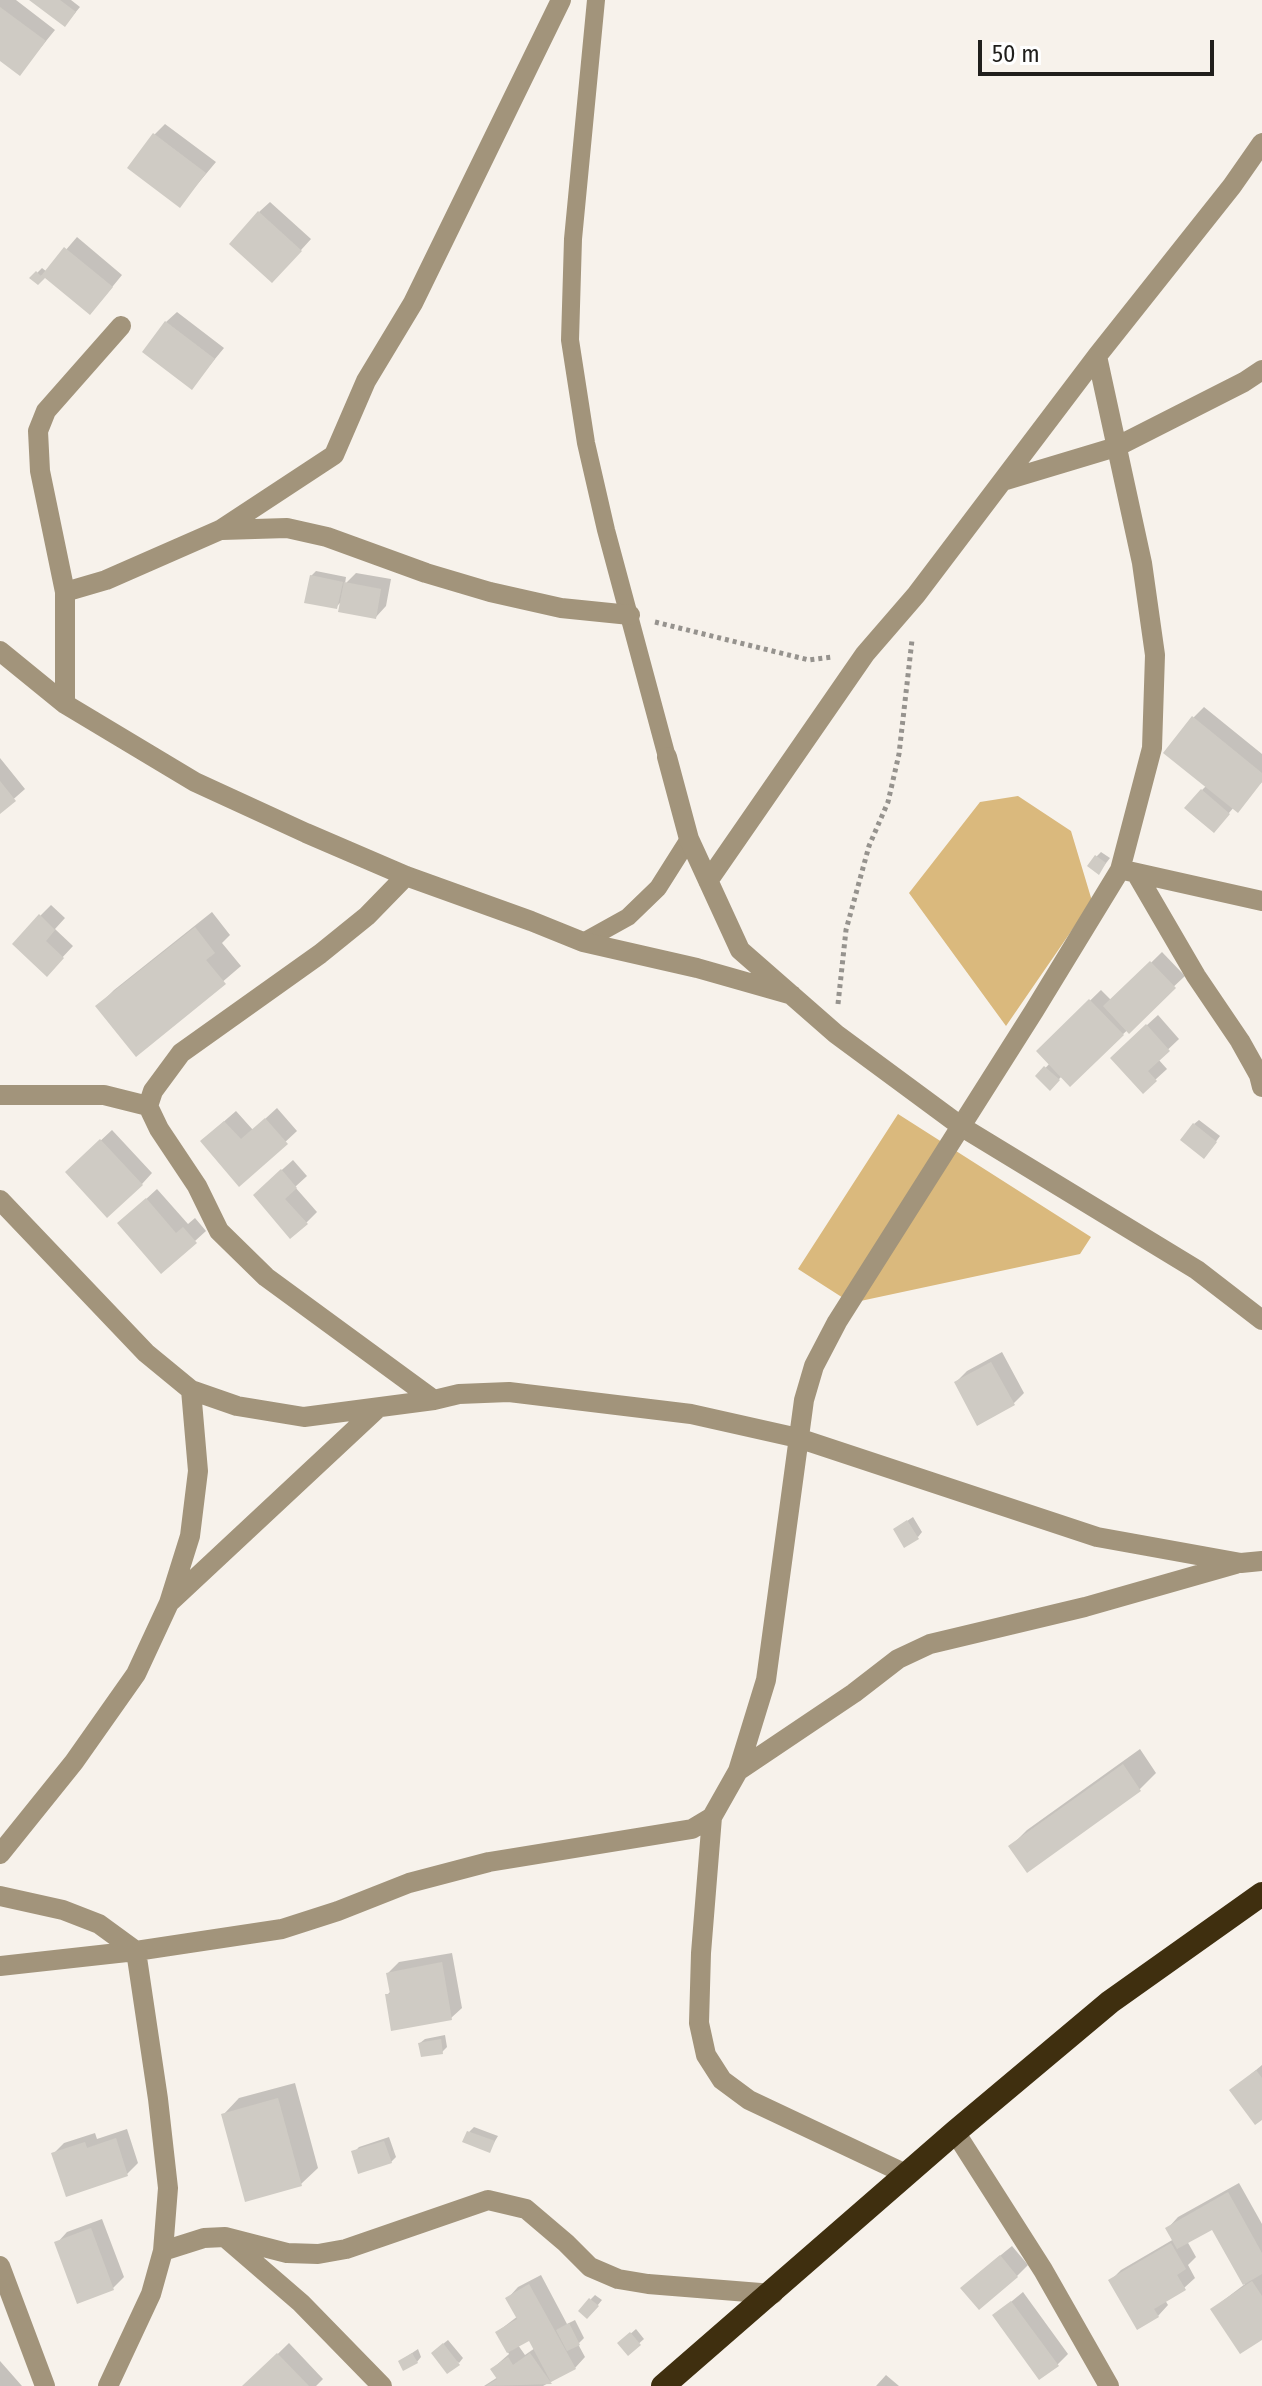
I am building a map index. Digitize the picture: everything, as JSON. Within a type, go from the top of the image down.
[{"type":"highway","points":[[663,2386],[1110,2002],[1262,1894]]},
{"type":"street","points":[[65,592],[106,580],[220,530],[334,455],[366,381],[413,303],[561,0]]},
{"type":"street","points":[[708,881],[865,654],[916,595],[1262,143]]},
{"type":"street","points":[[65,704],[65,592],[40,471],[38,431],[46,411],[121,326]]},
{"type":"street","points":[[908,2175],[749,2100],[722,2080],[706,2055],[699,2023],[700,1967],[712,1817],[738,1771],[766,1680],[798,1438],[814,1366],[831,1333],[1128,871],[1152,748],[1155,655],[1142,563],[1097,356]]},
{"type":"street","points":[[1003,481],[1116,447],[1262,370]]},
{"type":"street","points":[[220,530],[287,528],[327,537],[426,573],[490,592],[561,608],[630,615]]},
{"type":"street","points":[[0,651],[65,704],[195,782],[406,876],[583,942],[697,968],[792,995]]},
{"type":"street","points":[[667,757],[689,839],[740,950],[836,1034],[962,1127],[1197,1270],[1262,1320]]},
{"type":"street","points":[[1128,871],[1262,901]]},
{"type":"street","points":[[1128,871],[1240,1041],[1259,1075],[1262,1087]]},
{"type":"street","points":[[406,876],[367,916],[320,954],[181,1053],[153,1091],[148,1106],[159,1129],[197,1186],[219,1231],[266,1277],[434,1400]]},
{"type":"street","points":[[0,1095],[104,1095],[148,1106]]},
{"type":"street","points":[[0,1200],[146,1353],[191,1390],[237,1406],[304,1417],[459,1394],[509,1392],[691,1414],[798,1438],[1097,1537],[1241,1563]]},
{"type":"street","points":[[0,1854],[74,1762],[136,1674],[169,1603],[190,1536],[198,1471],[191,1390]]},
{"type":"street","points":[[169,1603],[378,1408]]},
{"type":"street","points":[[738,1771],[854,1693],[898,1659],[930,1644],[1085,1607],[1241,1563],[1262,1561]]},
{"type":"street","points":[[0,1966],[136,1951],[282,1929],[409,1883],[489,1862],[692,1829],[712,1817]]},
{"type":"street","points":[[0,1896],[63,1910],[99,1924],[136,1951],[168,2188],[163,2251],[151,2294],[108,2386]]},
{"type":"street","points":[[955,2132],[1043,2270],[1109,2386]]},
{"type":"street","points":[[163,2251],[204,2238],[225,2237],[287,2253],[318,2254],[346,2249],[488,2200],[526,2209],[590,2267],[618,2279],[773,2294]]},
{"type":"street","points":[[225,2237],[301,2303],[382,2386]]},
{"type":"street","points":[[0,2266],[45,2386]]},
{"type":"lane","points":[[596,0],[573,239],[570,340],[586,443],[606,530],[667,757]]},
{"type":"lane","points":[[583,942],[628,917],[658,888],[689,839]]},
{"type":"path","points":[[836,1034],[846,930],[869,846],[888,802],[899,754],[916,595]]},
{"type":"path","points":[[630,615],[809,660],[865,654]]},
{"type":"shaded area","points":[[1018,796],[1071,831],[1092,901],[1006,1026],[909,893],[980,802]]},
{"type":"shaded area","points":[[898,1114],[1091,1237],[1080,1254],[851,1303],[798,1269]]},
{"type":"building","points":[[29,0],[60,0],[76,12],[65,27]]},
{"type":"building","points":[[0,7],[46,41],[20,76],[0,61]]},
{"type":"building","points":[[153,133],[206,173],[180,208],[127,168]]},
{"type":"building","points":[[258,211],[302,251],[272,283],[229,244]]},
{"type":"building","points":[[64,247],[113,287],[90,315],[45,278],[38,285],[29,278],[36,271],[41,276]]},
{"type":"building","points":[[165,321],[215,359],[192,390],[142,352]]},
{"type":"building","points":[[310,575],[343,582],[337,609],[304,603]]},
{"type":"building","points":[[344,582],[381,589],[376,619],[338,612]]},
{"type":"building","points":[[1192,716],[1262,773],[1262,782],[1238,813],[1163,753]]},
{"type":"building","points":[[0,781],[16,801],[0,814]]},
{"type":"building","points":[[1201,789],[1230,814],[1214,833],[1184,808]]},
{"type":"building","points":[[1095,855],[1106,863],[1099,875],[1087,866]]},
{"type":"building","points":[[39,914],[55,930],[46,941],[64,958],[47,977],[12,944]]},
{"type":"building","points":[[195,927],[215,953],[206,960],[226,984],[136,1057],[95,1006]]},
{"type":"building","points":[[1150,961],[1176,988],[1129,1034],[1103,1006]]},
{"type":"building","points":[[1089,999],[1124,1035],[1070,1087],[1036,1051]]},
{"type":"building","points":[[1146,1024],[1170,1051],[1148,1071],[1157,1081],[1143,1094],[1110,1058]]},
{"type":"building","points":[[1044,1066],[1060,1080],[1050,1091],[1035,1076]]},
{"type":"building","points":[[265,1118],[288,1144],[239,1187],[200,1141],[224,1121],[241,1139]]},
{"type":"building","points":[[1193,1123],[1217,1142],[1204,1159],[1180,1140]]},
{"type":"building","points":[[100,1139],[143,1185],[107,1218],[65,1172]]},
{"type":"building","points":[[281,1169],[297,1188],[285,1199],[308,1224],[290,1239],[253,1195]]},
{"type":"building","points":[[146,1198],[176,1233],[183,1227],[197,1243],[161,1274],[117,1223]]},
{"type":"building","points":[[991,1362],[1015,1405],[977,1426],[954,1382]]},
{"type":"building","points":[[907,1520],[919,1539],[904,1548],[893,1529]]},
{"type":"building","points":[[1123,1764],[1141,1791],[1027,1873],[1008,1846]]},
{"type":"building","points":[[442,1962],[452,2020],[391,2031],[385,1994],[390,1994],[386,1973]]},
{"type":"building","points":[[441,2039],[443,2054],[421,2057],[418,2043]]},
{"type":"building","points":[[1256,2070],[1262,2078],[1262,2120],[1255,2125],[1229,2090]]},
{"type":"building","points":[[278,2098],[302,2186],[245,2202],[221,2114]]},
{"type":"building","points":[[467,2131],[495,2141],[490,2153],[462,2142]]},
{"type":"building","points":[[116,2138],[128,2176],[66,2197],[51,2153],[85,2142],[87,2148]]},
{"type":"building","points":[[384,2141],[392,2163],[358,2174],[351,2151]]},
{"type":"building","points":[[1228,2192],[1262,2253],[1262,2274],[1243,2285],[1212,2230],[1177,2249],[1165,2228]]},
{"type":"building","points":[[91,2228],[114,2290],[77,2304],[54,2242]]},
{"type":"building","points":[[1171,2243],[1186,2269],[1177,2275],[1186,2290],[1154,2309],[1159,2317],[1137,2330],[1108,2280]]},
{"type":"building","points":[[1000,2255],[1018,2277],[979,2310],[960,2288]]},
{"type":"building","points":[[1252,2281],[1262,2296],[1262,2340],[1240,2354],[1210,2309]]},
{"type":"building","points":[[529,2284],[576,2369],[551,2382],[529,2341],[507,2353],[495,2332],[517,2319],[505,2298]]},
{"type":"building","points":[[589,2298],[599,2306],[587,2319],[578,2311]]},
{"type":"building","points":[[1011,2301],[1059,2366],[1039,2380],[992,2315]]},
{"type":"building","points":[[569,2323],[580,2345],[567,2351],[556,2330]]},
{"type":"building","points":[[630,2332],[641,2345],[628,2356],[617,2343]]},
{"type":"building","points":[[443,2343],[460,2365],[447,2374],[431,2353]]},
{"type":"building","points":[[277,2353],[309,2386],[242,2386]]},
{"type":"building","points":[[412,2353],[418,2363],[403,2371],[398,2361]]},
{"type":"building","points":[[530,2353],[552,2384],[486,2386],[497,2379],[490,2369],[508,2357],[513,2365]]}]
